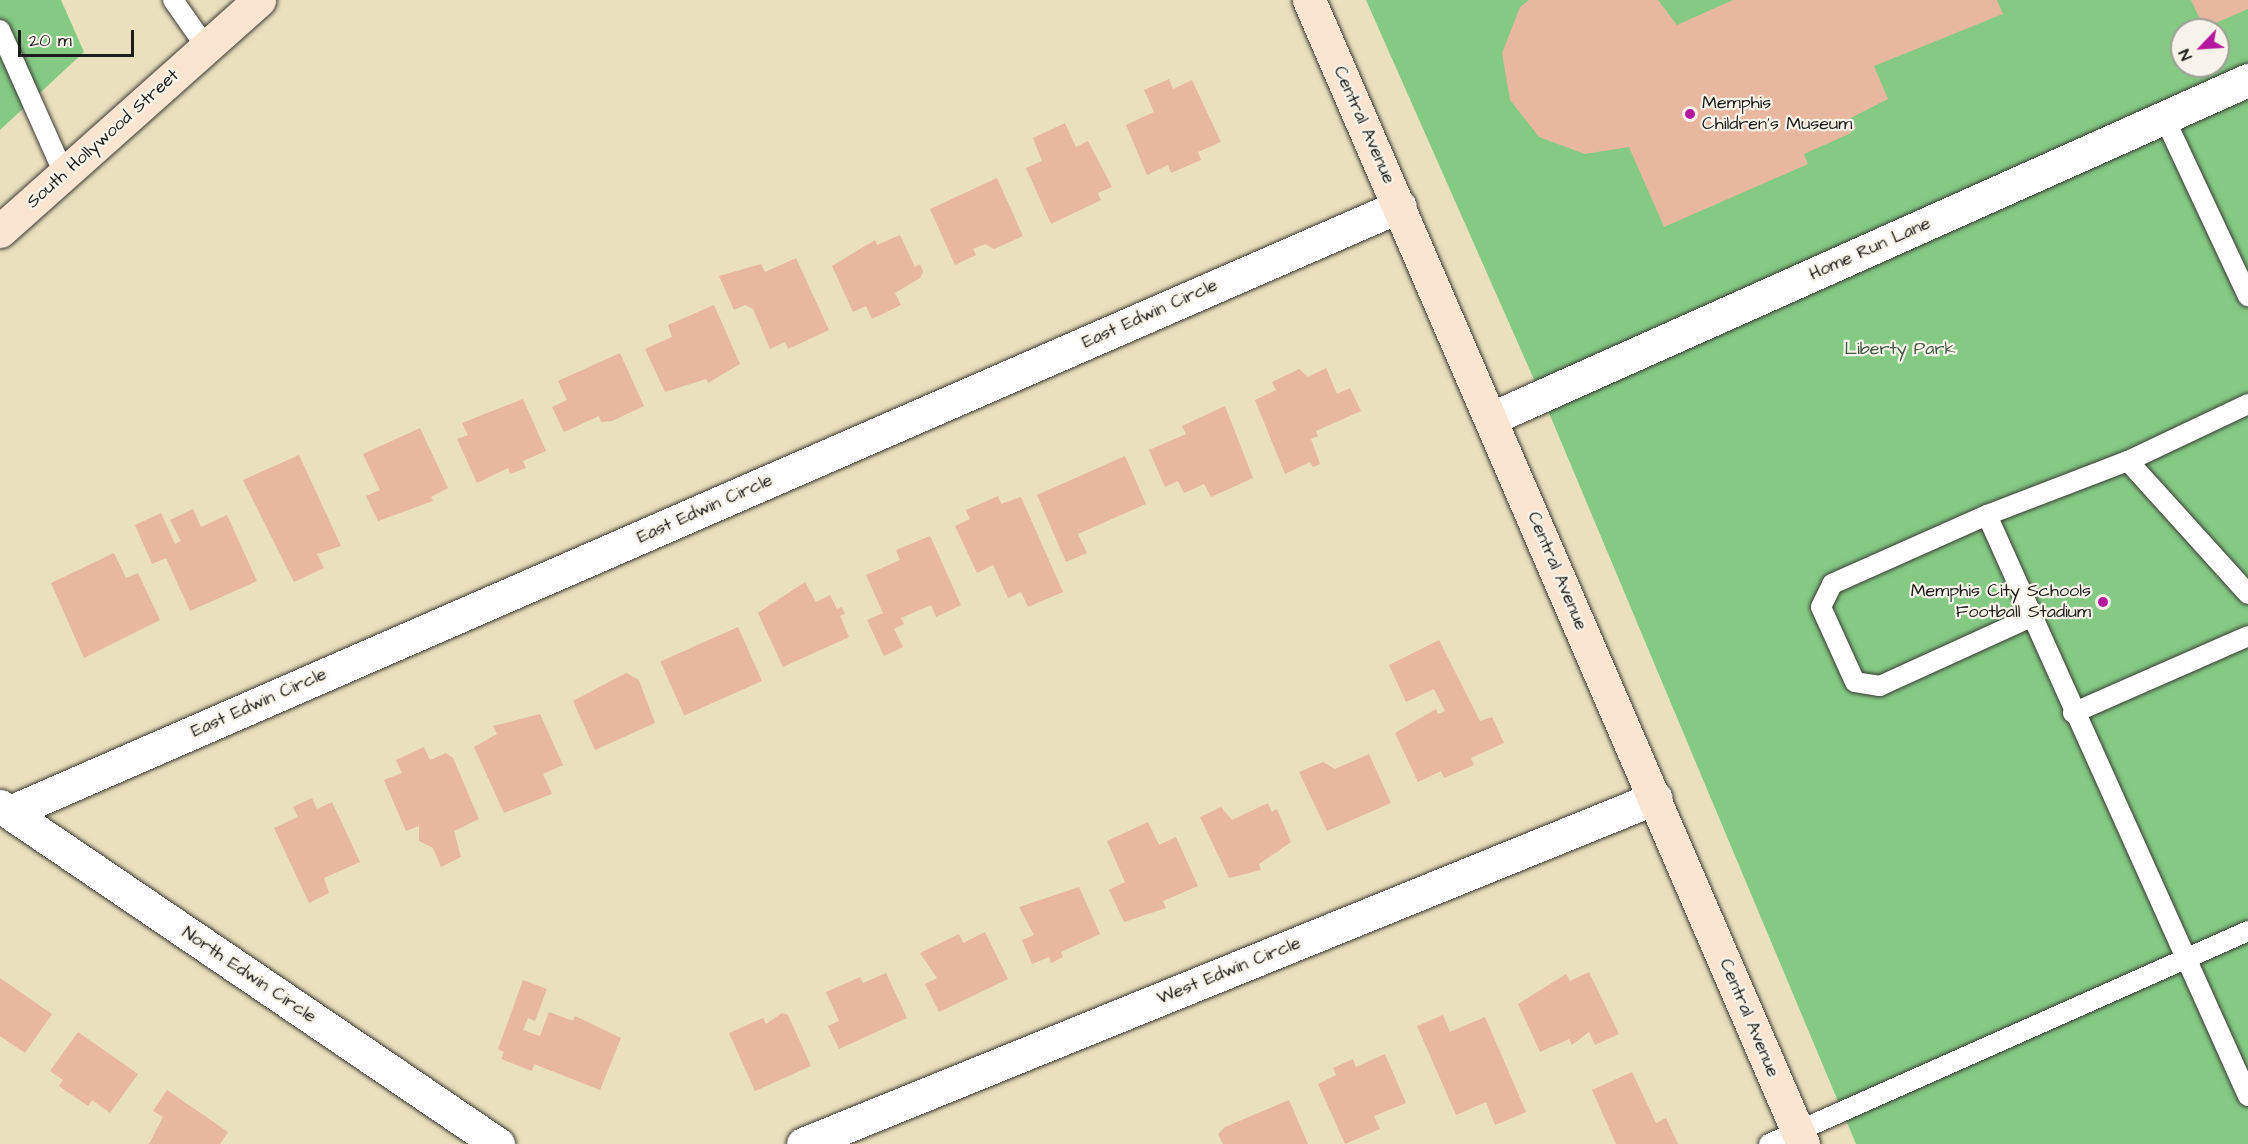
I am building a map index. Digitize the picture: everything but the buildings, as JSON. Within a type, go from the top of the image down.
[{"type":"main road","name":"South Hollywood Street","points":[[0,231],[259,0]]},
{"type":"main road","name":"Central Avenue","points":[[1309,0],[1655,798],[1790,1140]]},
{"type":"street","name":"Home Run Lane","points":[[1492,418],[2248,80]]},
{"type":"street","name":"East Edwin Circle","points":[[5,809],[1400,206]]},
{"type":"street","name":"West Edwin Circle","points":[[803,1144],[1655,798]]},
{"type":"street","name":"North Edwin Circle","points":[[5,809],[498,1144]]},
{"type":"lane","points":[[173,0],[206,47]]},
{"type":"lane","points":[[0,30],[64,174]]},
{"type":"lane","points":[[2164,117],[2248,296]]},
{"type":"lane","points":[[2029,618],[1880,686],[1855,682],[1821,607],[1832,584],[1987,515],[2128,461],[2248,404]]},
{"type":"lane","points":[[2128,461],[2248,594]]},
{"type":"lane","points":[[1987,515],[2029,618],[2248,1096]]},
{"type":"lane","points":[[2073,713],[2248,636]]},
{"type":"lane","points":[[1790,1140],[2248,931]]},
{"type":"green space","points":[[0,0],[61,0],[84,52],[0,130]]},
{"type":"green space","name":"Liberty Park","points":[[1366,0],[2248,0],[2248,1144],[1856,1144],[1552,420]]},
{"type":"place","name":"Memphis Children's Museum","points":[[1690,114]]},
{"type":"place","name":"Memphis City Schools Football Stadium","points":[[2103,602]]}]
